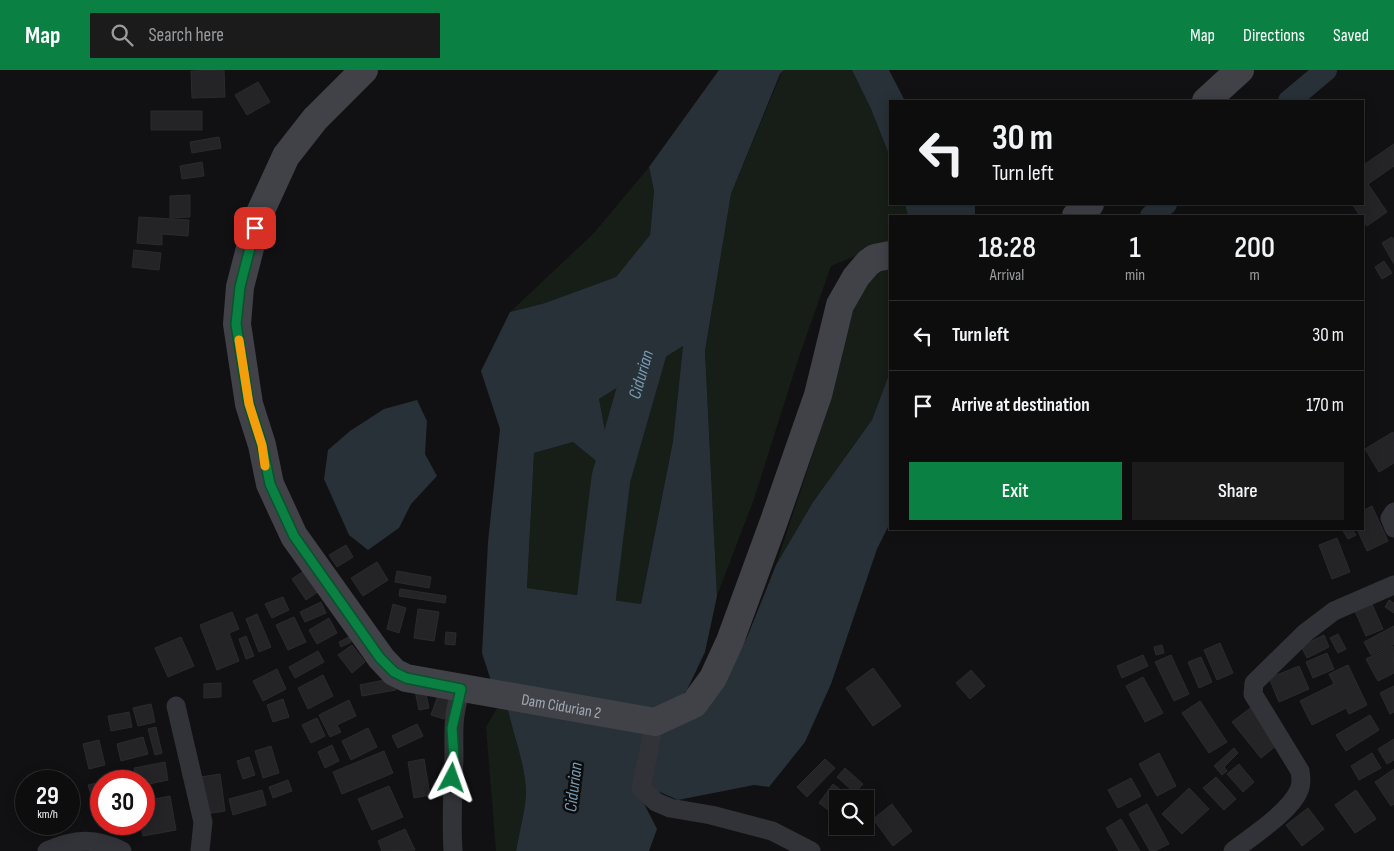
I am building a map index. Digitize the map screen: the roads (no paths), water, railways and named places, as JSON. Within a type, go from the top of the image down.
[{"type":"street","name":"Dam Cidurian 2","points":[[364,70],[315,119],[286,156],[258,217],[242,279],[236,324],[249,404],[262,445],[270,484],[294,536],[380,658],[394,672],[406,678],[472,691],[647,720]]},
{"type":"street","points":[[1207,100],[1240,70]]},
{"type":"street","points":[[1077,215],[1089,205]]},
{"type":"street","points":[[811,851],[772,831],[711,815],[670,808],[656,802],[642,788],[647,720],[694,704],[716,672],[730,641],[801,449],[818,395],[840,305],[856,277],[868,263],[876,258],[889,255]]},
{"type":"street","points":[[1394,512],[1390,518],[1394,528]]},
{"type":"street","points":[[1233,851],[1286,808],[1300,790],[1300,771],[1253,694],[1254,683],[1305,633],[1334,611],[1394,585]]},
{"type":"street","points":[[453,851],[451,809],[454,759],[452,728],[472,691]]},
{"type":"street","points":[[176,706],[203,822],[200,851]]},
{"type":"street","points":[[47,851],[68,842],[104,842],[122,851]]},
{"type":"water","points":[[719,70],[784,70],[780,74],[731,194],[705,351],[717,596],[705,652],[687,690],[668,709],[646,714],[491,681],[482,653],[488,542],[500,429],[481,371],[510,312],[545,303],[616,277],[650,235],[654,191],[649,167]],"holes":[[[683,346],[673,441],[641,604],[527,588],[534,453],[573,442],[606,469],[609,452],[599,399]]]},
{"type":"water","points":[[852,70],[889,70],[904,100],[889,100],[889,154],[871,109]]},
{"type":"water","points":[[905,205],[975,205],[975,215],[908,215]]},
{"type":"water","points":[[889,375],[889,525],[877,549],[831,684],[805,742],[769,787],[754,785],[678,800],[646,786],[656,736],[724,685],[748,635],[776,565],[813,502],[872,420]]},
{"type":"water","points":[[417,400],[427,421],[425,454],[437,476],[411,504],[399,528],[368,550],[349,535],[324,479],[328,450],[350,431],[384,409]]},
{"type":"water","points":[[506,700],[645,724],[636,788],[657,829],[649,851],[516,851],[526,794],[524,771]]},
{"type":"waterway","points":[[1290,100],[1326,70]]},
{"type":"waterway","points":[[1152,215],[1165,205]]},
{"type":"waterway","name":"Cidurian","points":[[590,650],[611,478],[656,321]]}]
